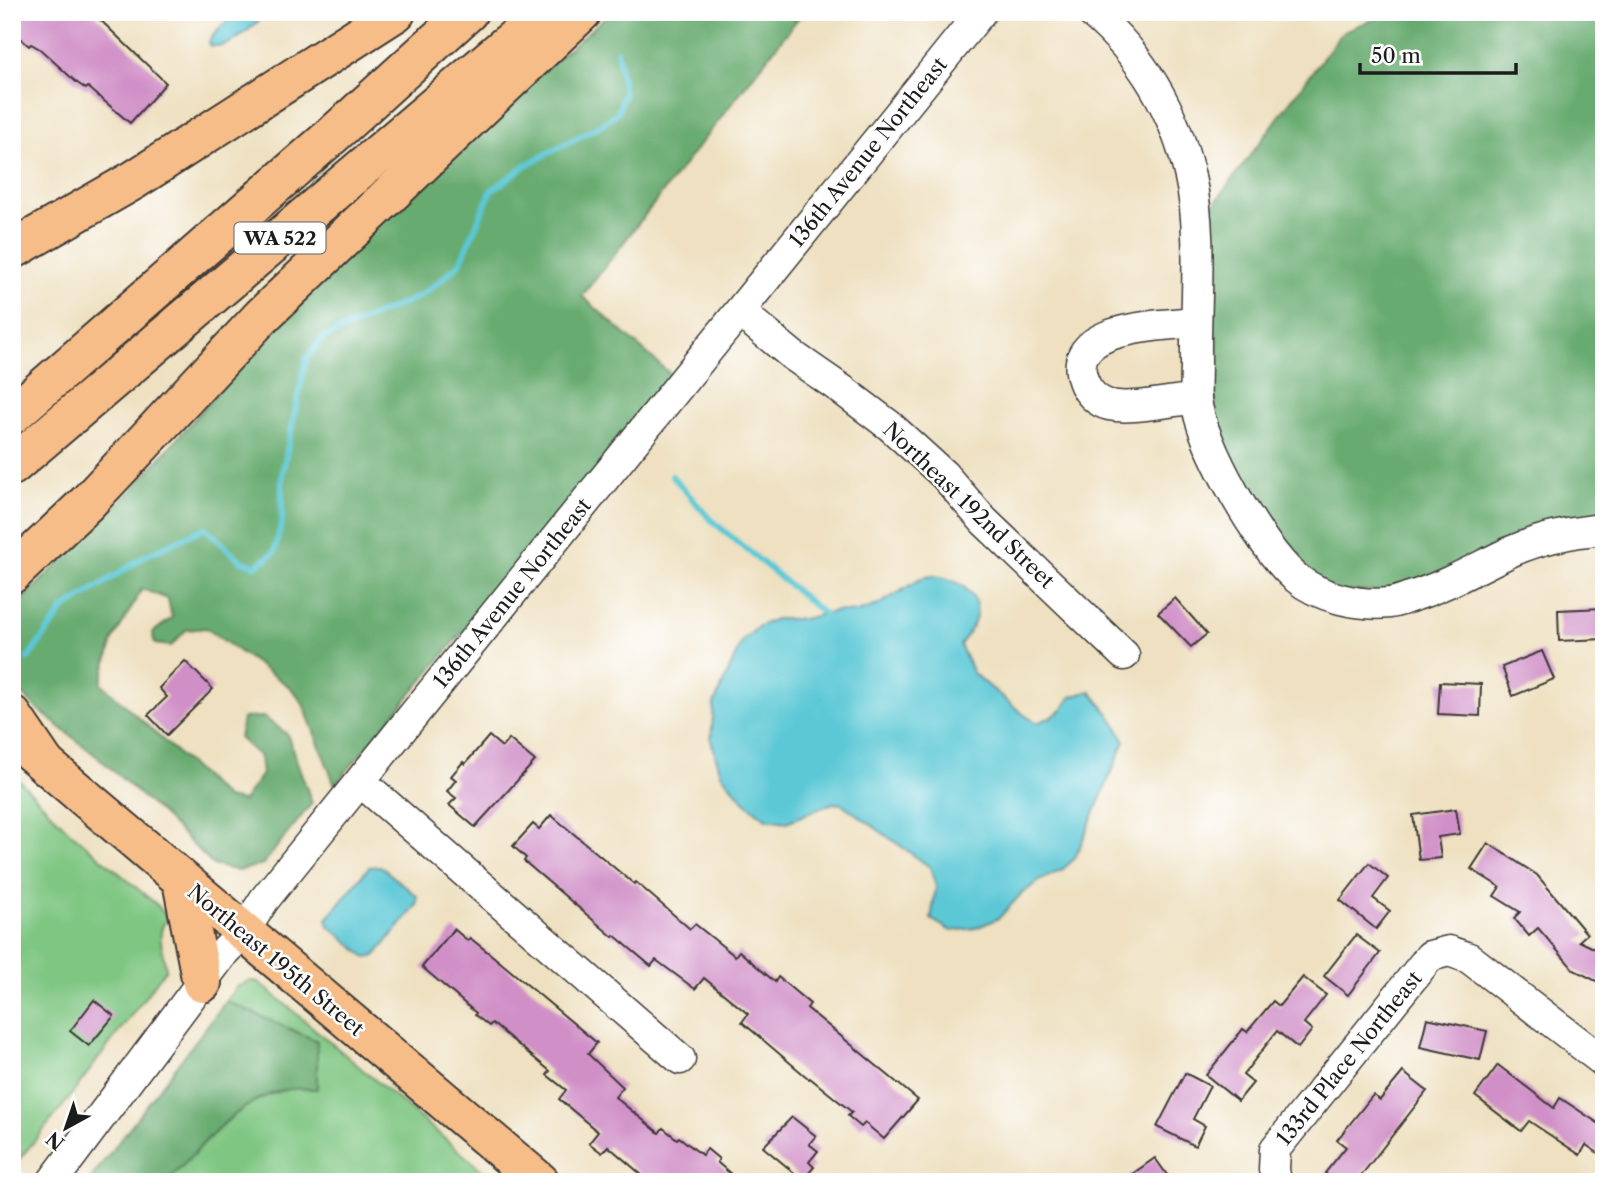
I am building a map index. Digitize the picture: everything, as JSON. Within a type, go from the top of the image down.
[{"type":"main road","points":[[12,250],[134,180],[396,12]]},
{"type":"main road","name":"WA 522","points":[[12,415],[335,133],[468,12]]},
{"type":"main road","name":"WA 522","points":[[12,466],[548,12]]},
{"type":"main road","points":[[12,574],[86,503],[262,316],[582,12]]},
{"type":"main road","points":[[12,715],[46,765]]},
{"type":"main road","name":"Northeast 195th Street","points":[[12,736],[540,1182]]},
{"type":"main road","points":[[182,881],[202,983]]},
{"type":"street","name":"136th Avenue Northeast","points":[[52,1182],[225,951],[243,933],[264,900],[981,12]]},
{"type":"street","points":[[1091,12],[1129,49],[1154,84],[1176,127],[1190,178],[1196,228],[1196,399],[1205,434],[1222,472],[1271,551],[1296,578],[1318,592],[1345,600],[1391,603],[1434,590],[1515,550],[1566,533],[1604,529]]},
{"type":"street","name":"Northeast 192nd Street","points":[[740,312],[792,355],[890,426],[944,475],[984,521],[1124,655]]},
{"type":"street","points":[[1195,322],[1114,332],[1098,339],[1085,350],[1081,375],[1085,387],[1094,398],[1106,405],[1122,407],[1196,399]]},
{"type":"street","points":[[361,782],[680,1059]]},
{"type":"street","name":"133rd Place Northeast","points":[[1276,1182],[1275,1149],[1430,956],[1449,951],[1469,958],[1604,1062]]},
{"type":"green space","points":[[611,12],[803,12],[582,296],[675,378],[335,785],[303,704],[291,688],[206,628],[186,630],[171,646],[155,644],[152,633],[172,618],[168,599],[142,589],[113,640],[101,683],[226,798],[243,801],[262,774],[260,757],[239,738],[243,718],[264,717],[287,734],[312,803],[263,864],[238,871],[213,865],[165,817],[100,759],[35,707],[14,685],[12,610],[131,491],[326,272],[439,162]]},
{"type":"green space","points":[[1393,12],[1604,12],[1604,529],[1434,590],[1318,592],[1205,434],[1196,228],[1343,31]]},
{"type":"green space","points":[[12,773],[69,831],[157,905],[168,919],[161,935],[166,969],[60,1110],[12,1168]]},
{"type":"green space","points":[[249,981],[258,982],[267,989],[496,1182],[167,1182],[222,1125],[253,1102],[290,1089],[317,1089],[317,1041],[226,1001],[236,987]]},
{"type":"green space","points":[[226,1001],[317,1041],[317,1089],[290,1089],[253,1102],[222,1125],[167,1182],[88,1182]]},
{"type":"water","points":[[235,12],[268,12],[233,41],[225,45],[209,45],[210,39]]},
{"type":"water","points":[[935,576],[961,585],[973,598],[976,615],[972,628],[960,645],[973,673],[1037,723],[1062,710],[1071,697],[1090,691],[1110,715],[1125,741],[1075,858],[1062,870],[1021,894],[999,918],[976,928],[951,931],[931,919],[936,887],[930,867],[842,804],[833,803],[787,822],[766,819],[745,802],[721,774],[711,740],[714,704],[742,641],[759,626],[775,619],[803,619],[837,611],[857,612],[878,605],[924,577]]},
{"type":"water","points":[[380,866],[417,896],[417,905],[375,956],[367,958],[329,926],[327,919],[369,867]]},
{"type":"building","points":[[12,12],[92,12],[166,83],[130,123],[88,87],[86,89],[76,82],[40,49],[31,44],[29,46],[12,31]]},
{"type":"building","points":[[1175,598],[1207,634],[1191,647],[1158,613]]},
{"type":"building","points":[[1604,608],[1604,639],[1559,641],[1558,610]]},
{"type":"building","points":[[1542,651],[1554,679],[1513,696],[1502,667]]},
{"type":"building","points":[[185,661],[213,689],[167,735],[148,715],[167,697],[159,688]]},
{"type":"building","points":[[1440,682],[1481,684],[1480,716],[1438,714]]},
{"type":"building","points":[[489,736],[502,747],[509,739],[535,761],[475,827],[449,805],[456,798],[447,791],[456,780],[451,776]]},
{"type":"building","points":[[1456,809],[1460,834],[1438,837],[1441,858],[1419,860],[1413,815]]},
{"type":"building","points":[[551,815],[690,929],[695,924],[735,956],[739,951],[775,982],[778,977],[810,1004],[807,1008],[918,1100],[884,1139],[865,1123],[861,1127],[848,1116],[852,1112],[742,1022],[748,1014],[704,978],[695,989],[656,960],[651,966],[614,935],[613,937],[524,861],[526,858],[513,846],[533,824],[539,829]]},
{"type":"building","points":[[1488,843],[1537,875],[1587,934],[1579,941],[1604,953],[1604,985],[1574,970],[1538,928],[1529,936],[1514,918],[1520,912],[1494,896],[1500,887],[1471,869]]},
{"type":"building","points":[[1369,863],[1388,878],[1373,898],[1390,911],[1376,929],[1340,900]]},
{"type":"building","points":[[454,929],[494,957],[597,1043],[588,1054],[623,1087],[615,1097],[659,1133],[663,1128],[702,1155],[707,1149],[719,1159],[717,1162],[740,1182],[650,1182],[608,1146],[602,1153],[589,1143],[598,1132],[559,1099],[566,1090],[547,1075],[550,1071],[492,1023],[489,1026],[475,1015],[476,1013],[422,967]]},
{"type":"building","points":[[1356,935],[1380,953],[1348,995],[1324,976]]},
{"type":"building","points":[[1303,977],[1326,995],[1304,1023],[1312,1030],[1298,1048],[1277,1031],[1243,1075],[1253,1083],[1238,1101],[1206,1075],[1243,1029],[1247,1032],[1273,1001],[1279,1006]]},
{"type":"building","points":[[94,1000],[114,1016],[89,1046],[70,1031]]},
{"type":"building","points":[[1427,1018],[1487,1031],[1480,1060],[1420,1047]]},
{"type":"building","points":[[1498,1065],[1554,1108],[1560,1098],[1604,1127],[1604,1157],[1586,1145],[1580,1155],[1529,1121],[1521,1131],[1475,1096]]},
{"type":"building","points":[[1403,1072],[1427,1091],[1356,1182],[1336,1182],[1325,1173],[1346,1147],[1337,1140],[1373,1095],[1380,1100]]},
{"type":"building","points":[[1185,1073],[1210,1086],[1193,1119],[1205,1126],[1195,1146],[1157,1127]]},
{"type":"building","points":[[792,1117],[816,1136],[809,1144],[818,1151],[809,1162],[814,1167],[803,1180],[763,1147]]},
{"type":"building","points":[[1155,1158],[1172,1182],[1121,1182]]},
{"type":"waterway","points":[[28,658],[64,609],[147,555],[205,528],[241,561],[256,566],[274,553],[282,521],[282,475],[306,359],[323,338],[420,296],[440,281],[460,263],[491,191],[526,165],[603,124],[618,112],[624,93],[617,51]]},
{"type":"waterway","points":[[672,476],[710,519],[824,614]]}]
